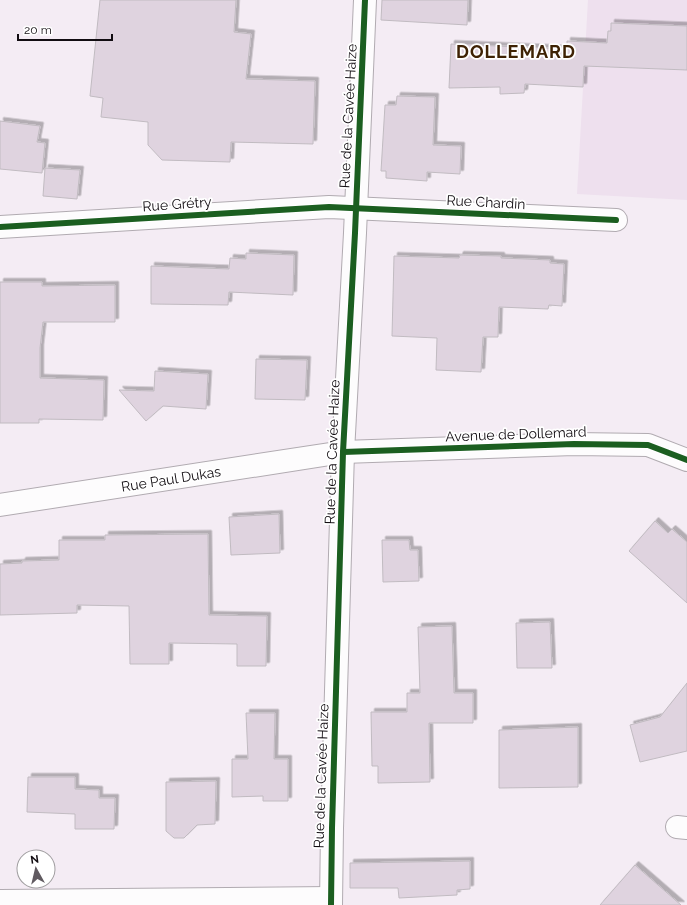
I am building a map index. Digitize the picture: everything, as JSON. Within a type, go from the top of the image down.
[{"type":"street","name":"Rue de la Cavée Haize","points":[[331,902],[343,452],[365,0]]},
{"type":"street","name":"Rue Grétry","points":[[0,227],[321,207],[355,208]]},
{"type":"street","name":"Rue Chardin","points":[[355,208],[616,220]]},
{"type":"street","name":"Avenue de Dollemard","points":[[343,452],[589,444],[648,445],[687,460]]},
{"type":"street","name":"Rue Paul Dukas","points":[[0,505],[343,452]]},
{"type":"street","points":[[0,901],[331,902]]},
{"type":"shaded area","points":[[588,0],[687,0],[687,200],[577,194]]},
{"type":"building","points":[[100,0],[236,0],[234,32],[251,34],[246,79],[315,81],[313,144],[231,142],[230,162],[162,160],[148,145],[148,122],[101,117],[103,98],[90,96]]},
{"type":"building","points":[[382,0],[468,0],[467,25],[381,20]]},
{"type":"building","points":[[611,23],[687,26],[687,70],[584,66],[583,87],[525,84],[524,93],[500,94],[500,87],[449,88],[451,44],[567,49],[567,41],[607,43],[608,31],[611,31]]},
{"type":"building","points":[[397,96],[435,97],[433,145],[461,146],[460,174],[427,172],[427,181],[386,178],[386,171],[381,171],[385,105],[396,105]]},
{"type":"building","points":[[0,121],[40,126],[37,142],[45,143],[42,173],[0,169]]},
{"type":"building","points":[[45,168],[80,170],[77,199],[43,196]]},
{"type":"building","points":[[246,253],[294,255],[293,295],[229,292],[228,305],[151,304],[151,266],[229,269],[230,258],[246,259]]},
{"type":"building","points":[[460,255],[501,256],[501,258],[550,260],[550,263],[564,264],[562,306],[549,305],[548,309],[499,307],[498,337],[483,337],[481,372],[436,370],[437,338],[392,336],[394,256],[459,258]]},
{"type":"building","points":[[0,282],[42,282],[42,286],[115,285],[115,322],[43,322],[40,348],[40,378],[104,380],[103,420],[39,419],[39,423],[0,423]]},
{"type":"building","points":[[256,359],[307,360],[305,400],[255,399]]},
{"type":"building","points":[[155,371],[208,374],[206,409],[163,406],[146,421],[119,390],[154,391]]},
{"type":"building","points":[[279,514],[280,553],[231,555],[229,517]]},
{"type":"building","points":[[655,521],[668,533],[672,529],[687,542],[687,603],[629,551]]},
{"type":"building","points":[[208,534],[209,615],[267,616],[266,666],[237,666],[237,644],[169,643],[169,664],[130,664],[129,606],[77,605],[77,613],[0,615],[0,564],[22,563],[22,561],[59,560],[59,540],[105,540],[105,535]]},
{"type":"building","points":[[382,540],[409,540],[410,550],[418,550],[419,581],[383,582]]},
{"type":"building","points":[[550,622],[552,668],[517,668],[516,623]]},
{"type":"building","points":[[452,626],[454,693],[473,693],[473,723],[429,723],[430,782],[378,783],[378,766],[372,766],[371,712],[407,712],[407,693],[420,693],[418,627]]},
{"type":"building","points":[[687,683],[687,751],[640,762],[630,725],[660,717]]},
{"type":"building","points":[[246,713],[275,713],[274,759],[288,759],[288,801],[263,801],[263,796],[232,797],[232,759],[248,759]]},
{"type":"building","points":[[578,727],[578,787],[499,788],[499,730]]},
{"type":"building","points":[[28,777],[75,777],[75,789],[99,790],[99,798],[115,798],[114,829],[75,829],[75,814],[27,812]]},
{"type":"building","points":[[216,781],[215,824],[197,825],[184,838],[174,838],[166,831],[166,782]]},
{"type":"building","points":[[470,861],[470,889],[457,890],[457,895],[399,898],[398,888],[350,888],[350,863]]},
{"type":"building","points":[[635,865],[681,905],[600,905]]},
{"type":"cycle path","points":[[331,905],[343,452],[355,233],[365,0]]},
{"type":"cycle path","points":[[0,227],[329,207],[616,220]]},
{"type":"cycle path","points":[[343,452],[574,444],[648,445],[687,460]]},
{"type":"district","name":"DOLLEMARD","points":[[516,52]]}]
